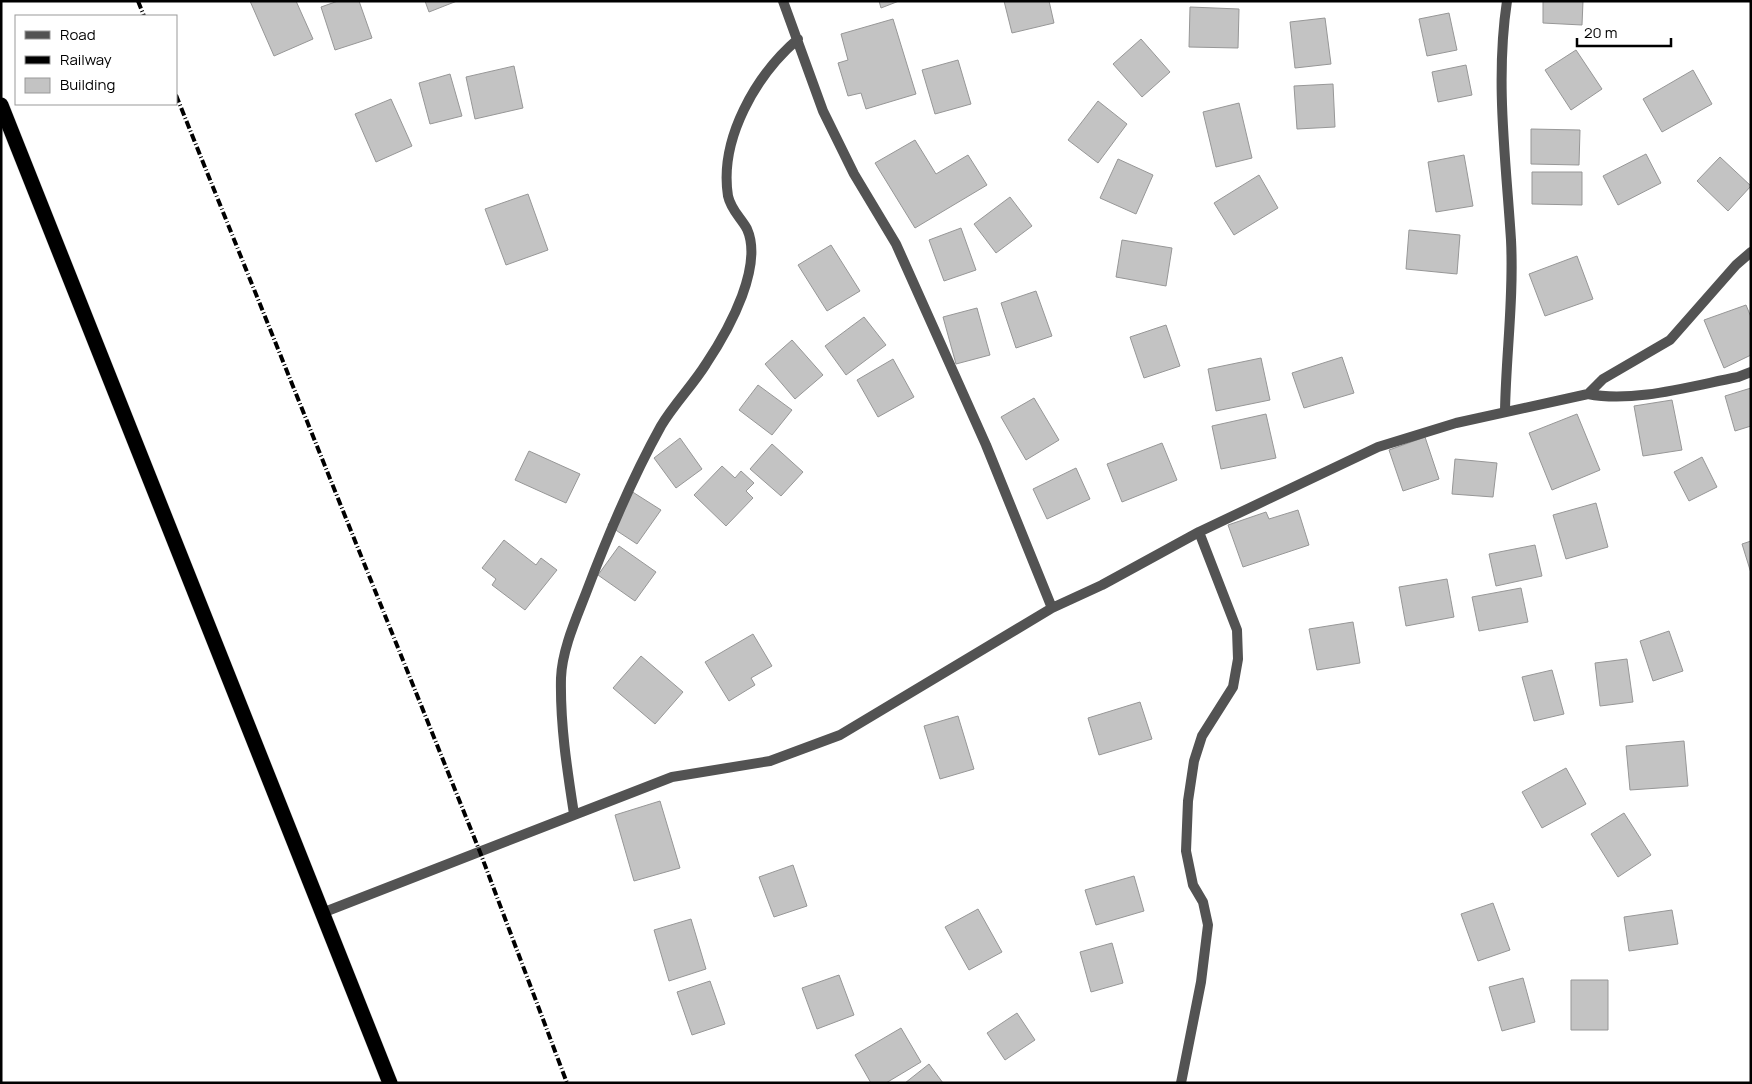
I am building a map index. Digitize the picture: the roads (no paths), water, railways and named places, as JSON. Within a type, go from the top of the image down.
[{"type":"highway","points":[[1,105],[390,1083]]},
{"type":"street","points":[[783,1],[824,111],[854,174],[896,244],[986,445],[1052,608]]},
{"type":"street","points":[[1505,412],[1506,364],[1511,315],[1511,242],[1506,183],[1501,39],[1507,1]]},
{"type":"street","points":[[574,814],[564,752],[561,676],[571,632],[624,495],[662,424],[706,364],[728,326],[742,296],[749,273],[751,251],[746,228],[738,219],[728,198],[728,172],[732,138],[748,103],[772,66],[798,39]]},
{"type":"street","points":[[1588,394],[1603,379],[1670,340],[1736,265],[1751,252]]},
{"type":"street","points":[[322,913],[402,884],[574,814],[672,777],[770,761],[840,735],[1052,608],[1102,584],[1199,532],[1378,447],[1456,423],[1588,394],[1609,398],[1628,396],[1738,377],[1751,372]]},
{"type":"street","points":[[1181,1083],[1201,982],[1208,925],[1203,902],[1193,885],[1186,851],[1188,801],[1194,761],[1202,736],[1233,687],[1238,659],[1237,630],[1199,532]]},
{"type":"railway","points":[[138,1],[144,15]]},
{"type":"railway","points":[[178,100],[480,852],[567,1083]]}]
